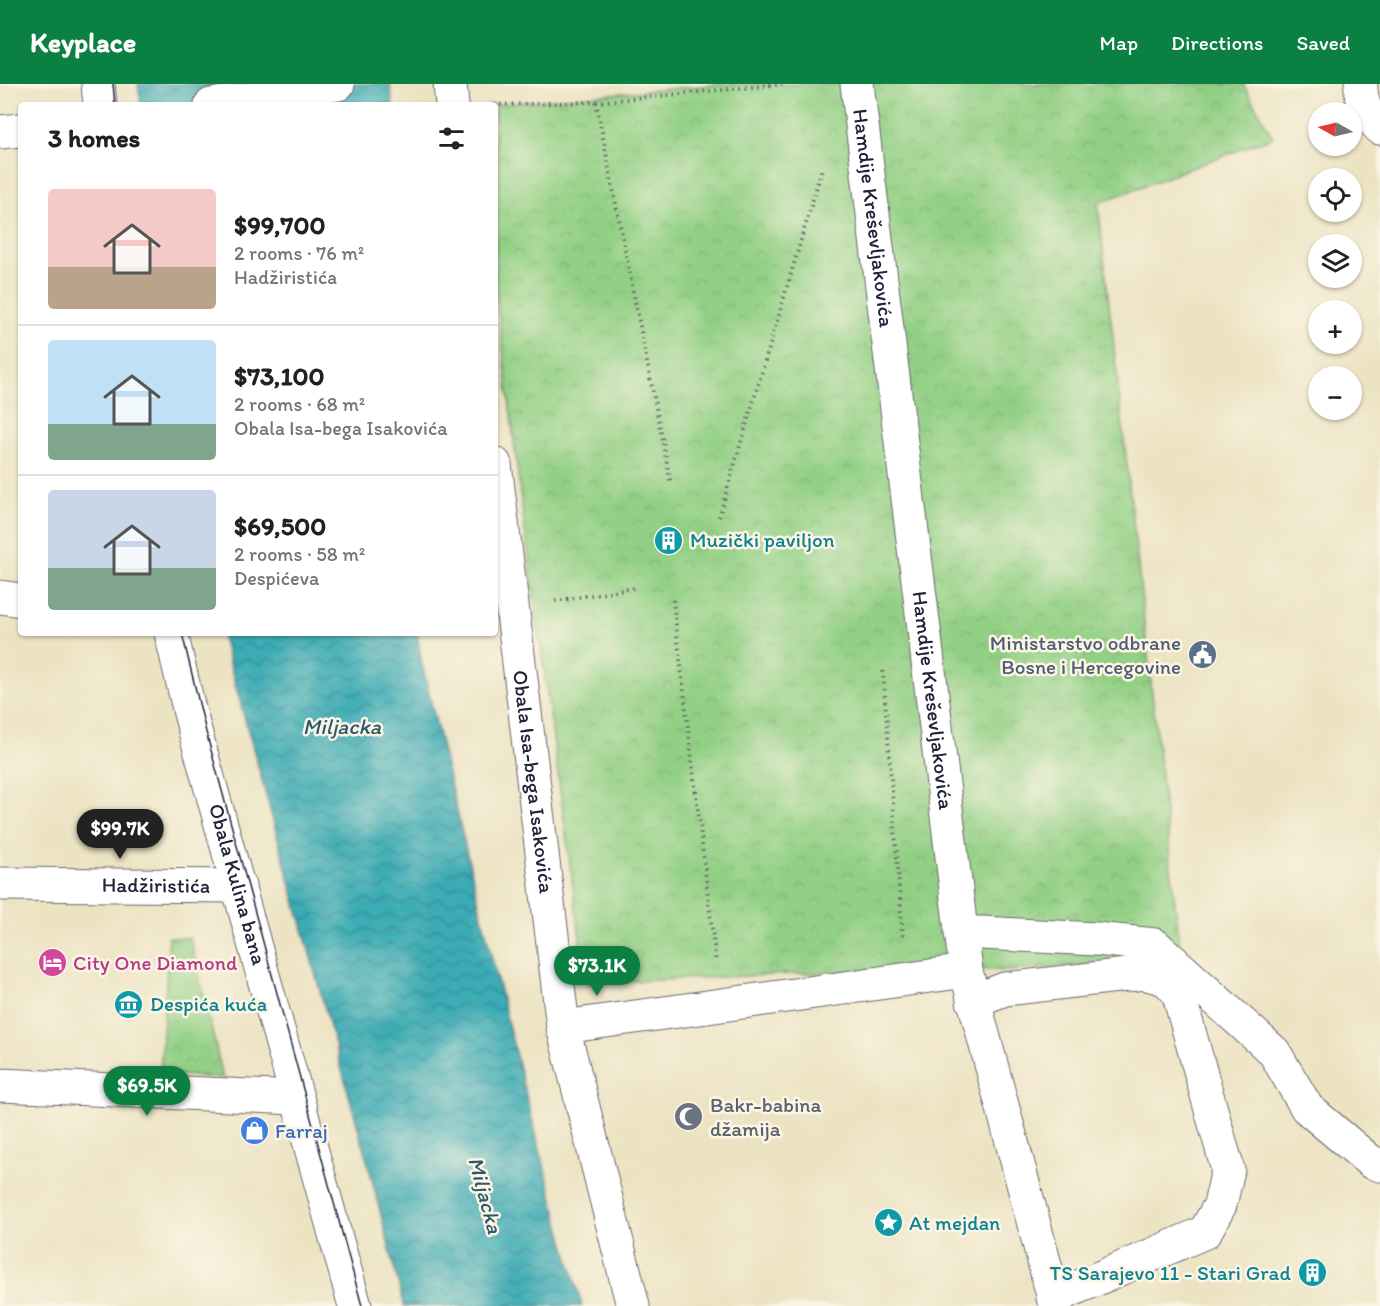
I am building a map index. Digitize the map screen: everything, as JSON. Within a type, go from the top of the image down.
[{"type":"street","points":[[98,84],[100,102]]},
{"type":"street","points":[[229,102],[338,84]]},
{"type":"street","points":[[450,84],[452,102]]},
{"type":"street","name":"Hamdije Kreševljakovića","points":[[857,84],[969,986],[1054,1302]]},
{"type":"street","points":[[1361,84],[1368,116],[1380,128]]},
{"type":"street","points":[[0,132],[18,130]]},
{"type":"street","name":"Obala Isa-bega Isakovića","points":[[498,490],[563,1027],[633,1306]]},
{"type":"street","points":[[0,597],[18,600]]},
{"type":"street","name":"Obala Kulina bana","points":[[172,636],[190,713],[355,1306]]},
{"type":"street","name":"Hadžiristića","points":[[0,884],[239,886]]},
{"type":"street","points":[[961,933],[1096,939],[1155,945],[1274,1052],[1307,1108],[1371,1162],[1380,1165]]},
{"type":"street","points":[[563,1027],[721,1005],[969,986],[1005,989],[1143,973],[1166,979],[1178,992],[1228,1170],[1220,1205],[1205,1232],[1054,1302]]},
{"type":"street","points":[[0,1085],[296,1098]]},
{"type":"path","points":[[498,105],[596,102],[782,84]]},
{"type":"path","points":[[596,102],[671,484]]},
{"type":"path","points":[[719,517],[825,158]]},
{"type":"path","points":[[512,609],[634,588]]},
{"type":"path","points":[[674,600],[721,1005]]},
{"type":"green space","points":[[723,84],[1243,84],[1273,137],[1098,203],[1181,957],[1006,971],[949,967],[586,983],[522,508],[498,308],[498,104]]},
{"type":"green space","points":[[169,937],[190,938],[223,1078],[160,1074]]},
{"type":"water","points":[[138,84],[390,84],[393,102],[141,102]]},
{"type":"water","name":"Miljacka","points":[[222,636],[417,636],[498,983],[582,1306],[404,1306],[368,1164]]},
{"type":"tram line","points":[[113,84],[115,102]]},
{"type":"tram line","points":[[183,636],[206,732],[362,1306]]},
{"type":"place","name":"Muzički paviljon","points":[[669,540]]},
{"type":"place","name":"Ministarstvo odbrane Bosne i Hercegovine","points":[[1202,655]]},
{"type":"place","name":"City One Diamond","points":[[52,963]]},
{"type":"place","name":"Despića kuća","points":[[129,1004]]},
{"type":"place","name":"Bakr-babina džamija","points":[[689,1117]]},
{"type":"place","name":"Farraj","points":[[254,1131]]},
{"type":"place","name":"At mejdan","points":[[888,1223]]},
{"type":"place","name":"TS Sarajevo 11 - Stari Grad","points":[[1312,1273]]}]
